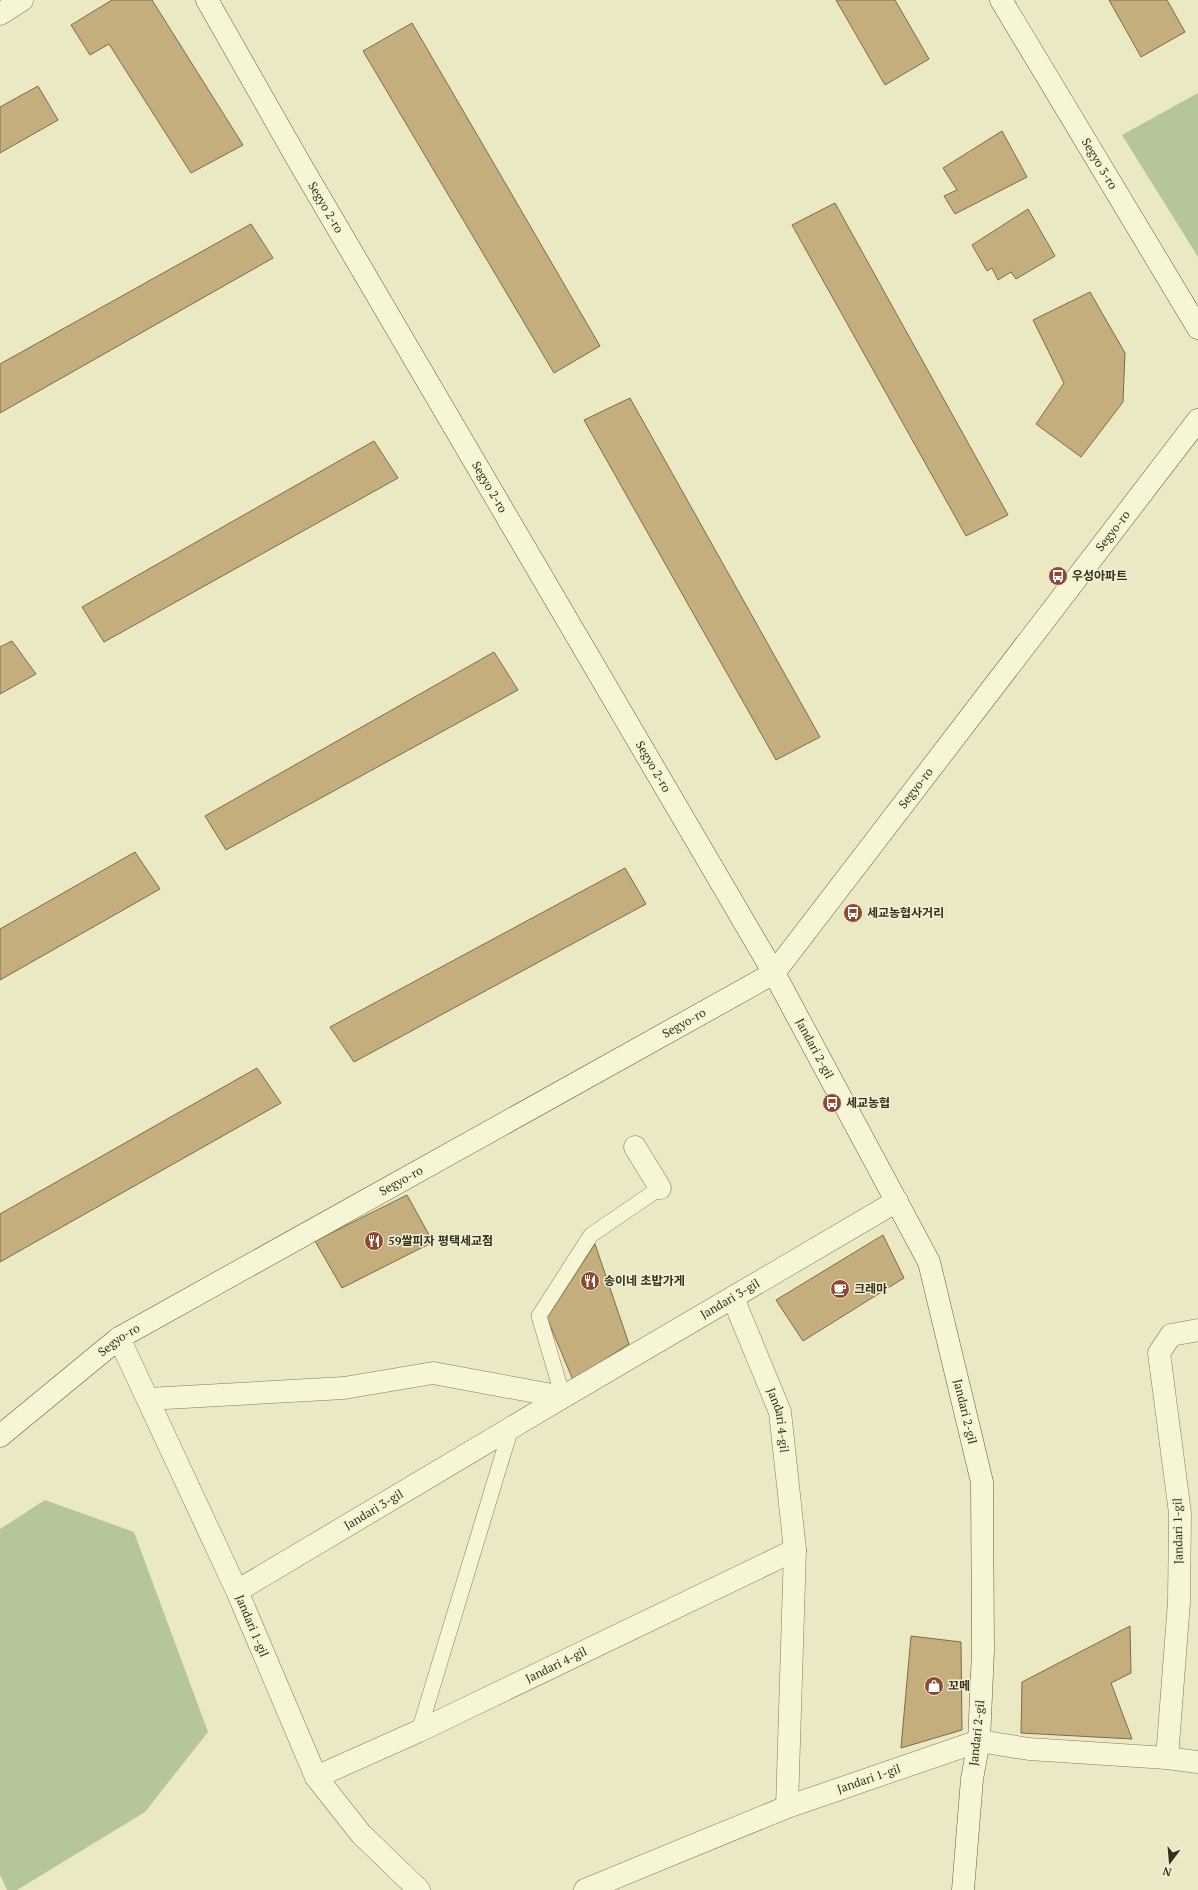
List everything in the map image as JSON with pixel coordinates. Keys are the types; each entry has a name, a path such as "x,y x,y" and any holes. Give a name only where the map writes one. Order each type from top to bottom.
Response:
{"street":[{"path":"0,14 22,0"},
{"name":"Segyo 2-ro","path":"207,0 303,169 774,973"},
{"name":"Segyo 3-ro","path":"1001,0 1198,328"},
{"name":"Segyo-ro","path":"0,1436 119,1338 774,973 1198,420"},
{"name":"Jandari 2-gil","path":"774,973 930,1262 982,1482 983,1651 979,1742 972,1779 963,1890"},
{"path":"635,1147 660,1188"},
{"name":"Jandari 3-gil","path":"237,1591 897,1201"},
{"name":"Jandari 4-gil","path":"733,1298 780,1412 795,1550 787,1806"},
{"name":"Jandari 1-gil","path":"1167,1758 1179,1602 1180,1513 1159,1354 1171,1335 1198,1330"},
{"name":"Jandari 1-gil","path":"119,1338 237,1591 316,1777 361,1834 419,1890"},
{"path":"148,1399 344,1388 433,1373 563,1397"},
{"name":"Jandari 4-gil","path":"316,1777 420,1731 795,1550"},
{"name":"Jandari 1-gil","path":"585,1890 787,1806 979,1742 1029,1749 1167,1758 1198,1762"}],"lane":[{"path":"563,1397 539,1316 591,1235 660,1188"},
{"path":"420,1731 511,1428"}],"green space":[{"path":"1198,93 1198,257 1122,135"},
{"path":"45,1500 134,1532 208,1732 145,1812 17,1890 7,1890 0,1875 0,1529"}],"building":[{"path":"112,0 152,0 243,145 191,173 109,44 90,55 71,25"},
{"path":"836,0 895,0 929,59 885,85"},
{"path":"1109,0 1167,0 1185,32 1141,57"},
{"path":"412,23 600,346 554,373 363,51"},
{"path":"38,86 58,120 0,153 0,107"},
{"path":"1002,131 1027,177 955,214 944,196 957,190 943,168"},
{"path":"835,203 1008,515 966,536 792,225"},
{"path":"1028,209 1055,256 1016,279 1011,272 998,280 992,268 987,271 972,245"},
{"path":"251,224 273,258 0,413 0,364"},
{"path":"1090,292 1125,353 1123,402 1081,457 1036,424 1064,383 1033,320"},
{"path":"630,398 820,737 776,760 584,420"},
{"path":"374,441 398,478 104,642 82,607"},
{"path":"12,641 36,674 0,694 0,647"},
{"path":"494,652 518,690 226,850 205,816"},
{"path":"135,852 160,889 0,980 0,929"},
{"path":"625,868 646,904 354,1062 330,1027"},
{"path":"257,1068 281,1103 0,1262 0,1214"},
{"name":"59쌀피자 평택세교점","path":"407,1195 433,1242 342,1288 315,1241"},
{"name":"크레마","path":"883,1235 904,1278 803,1341 776,1300"},
{"name":"송이네 초밥가게","path":"595,1244 629,1344 573,1380 547,1318"},
{"path":"1130,1626 1131,1673 1111,1683 1132,1739 1021,1733 1022,1682"},
{"name":"꼬메","path":"911,1636 961,1642 962,1730 901,1748"}],"place":[{"name":"우성아파트","path":"1058,576"},
{"name":"세교농협사거리","path":"853,913"},
{"name":"세교농협","path":"832,1103"},
{"name":"59쌀피자 평택세교점","path":"374,1241"},
{"name":"송이네 초밥가게","path":"590,1281"},
{"name":"크레마","path":"840,1289"},
{"name":"꼬메","path":"934,1686"}]}
